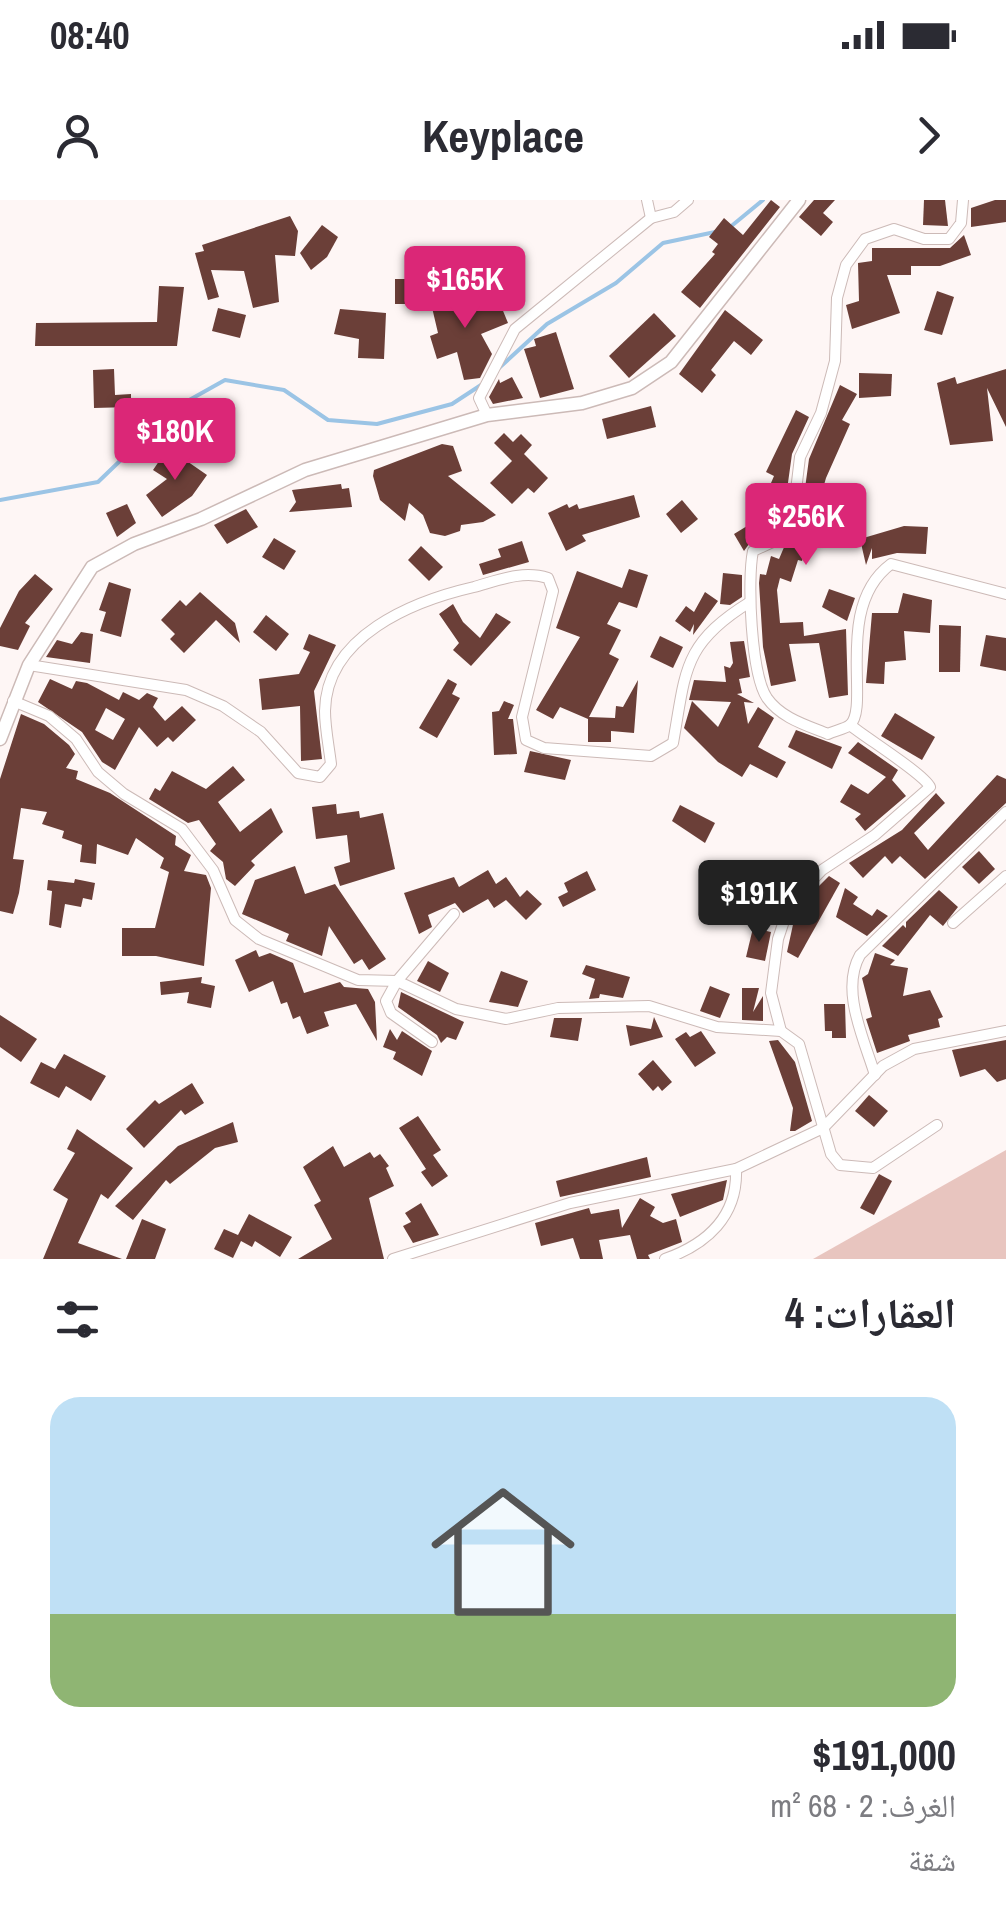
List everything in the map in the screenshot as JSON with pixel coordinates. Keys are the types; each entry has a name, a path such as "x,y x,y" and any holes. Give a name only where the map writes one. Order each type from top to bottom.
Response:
{"street":[{"path":"647,200 651,218"},
{"path":"487,416 479,398 515,329 651,218 674,212 688,200"},
{"path":"0,739 29,665 92,568 134,544 201,519 304,470 487,416 582,403 632,388 671,362 798,200"},
{"path":"963,200 961,223 949,239 924,239 894,229 865,240 846,265 837,298 836,362 821,413 800,457 795,499 777,540 753,551 750,602 766,697 788,718 828,734 850,725 860,706 854,646 876,576 891,564 1006,594"},
{"path":"29,665 186,690 223,706 260,732 298,773 320,777 331,764 327,699 344,657 379,624 430,597 531,573 548,578 554,592 522,717 526,740 544,748 651,756 673,743 683,673 698,645 720,620 750,602"},
{"path":"13,701 49,716 76,739 98,772 124,794 182,829 212,870 235,920 258,939 358,980 396,980 456,1009 506,1019 558,1008 649,1006 717,1027 781,1031 799,1044 831,1154 840,1164 873,1168 938,1126"},
{"path":"781,1031 770,993 778,939 790,903 822,870 875,834 930,786 926,778 886,755 850,725"},
{"path":"875,1075 856,1016 851,970 860,955 1006,812"},
{"path":"952,923 1006,876"},
{"path":"432,1042 391,1013 386,1001 396,980 454,914"},
{"path":"393,1259 570,1204 736,1169 823,1128 875,1075 914,1049 1006,1031"},
{"path":"665,1259 694,1248 723,1218 737,1194 736,1169"}],"shaded area":[{"path":"1006,1150 1006,1259 813,1259"}],"building":[{"path":"771,200 780,207 700,308 681,292 715,254 712,252 718,244 709,237 724,218 743,235"},
{"path":"814,200 835,200 823,213 833,222 821,236 799,217"},
{"path":"924,200 945,200 948,226 923,225"},
{"path":"1006,200 1006,222 971,227 971,208"},
{"path":"290,216 298,231 295,256 275,255 279,302 253,308 244,271 211,270 219,297 208,300 195,253 204,251 202,245"},
{"path":"322,225 338,237 327,257 311,270 300,253"},
{"path":"964,235 971,255 940,266 911,266 911,275 887,275 900,313 852,329 846,305 859,301 858,263 872,261 872,248 950,248"},
{"path":"395,279 420,279 420,304 395,304"},
{"path":"159,286 184,287 177,346 35,346 36,323 157,322"},
{"path":"466,291 475,311 499,301 508,323 481,334 492,354 480,378 464,380 457,352 437,359 430,336 438,333 430,299"},
{"path":"937,291 954,297 942,335 924,330"},
{"path":"218,308 246,315 240,338 212,331"},
{"path":"340,309 386,313 384,359 358,358 359,339 334,334"},
{"path":"725,310 763,340 751,355 734,341 711,370 716,375 702,393 679,374"},
{"path":"654,313 676,336 629,378 609,356"},
{"path":"556,332 574,389 540,398 524,349 536,346 534,339"},
{"path":"114,369 115,395 131,394 131,407 94,408 93,370"},
{"path":"1006,369 1006,427 987,388 993,441 950,445 937,383 955,377 957,384"},
{"path":"859,373 892,374 891,396 859,398"},
{"path":"512,377 523,398 493,404 489,397 499,379 500,383"},
{"path":"840,385 857,394 842,420 850,424 826,478 802,561 798,560 791,582 780,578 777,590 780,623 803,622 804,636 846,629 848,695 829,698 819,643 789,644 796,681 771,686 763,647 759,583 760,574 766,575 771,556 779,559 803,503 809,459"},
{"path":"651,406 656,427 607,439 602,419"},
{"path":"796,410 809,417 792,454 786,497 770,533 744,551 734,534 752,523 759,536 770,511 765,508 769,499 765,497 774,476 766,472"},
{"path":"504,433 513,442 521,434 532,445 524,454 548,478 534,493 528,488 512,504 490,483 512,461 494,443"},
{"path":"442,444 453,446 462,471 448,476 496,515 483,522 461,525 460,531 445,536 430,533 423,515 409,503 405,521 380,500 373,476 374,470"},
{"path":"168,448 207,475 192,496 162,517 146,495 167,479 153,470"},
{"path":"341,484 342,489 349,488 352,507 289,512 296,502 292,490"},
{"path":"634,495 640,517 582,535 586,541 566,551 548,513 567,504 569,508 577,504 579,509"},
{"path":"682,500 698,519 681,533 666,514"},
{"path":"127,504 136,523 117,537 106,513"},
{"path":"246,509 258,527 227,544 214,525"},
{"path":"904,526 928,527 926,554 897,553 872,559 872,548 866,565 860,539"},
{"path":"274,538 296,551 284,570 262,557"},
{"path":"522,541 529,562 483,575 479,564 501,557 498,549"},
{"path":"421,546 443,567 429,581 408,560"},
{"path":"629,569 648,575 637,608 619,602 607,624 621,630 609,654 619,659 589,717 615,718 616,706 623,707 638,680 634,733 611,731 611,742 588,742 588,719 560,707 553,719 536,710 580,637 556,628 577,571 622,588"},
{"path":"723,573 742,575 742,597 730,605 720,604"},
{"path":"35,574 53,589 25,623 30,626 18,650 0,646 0,628 19,591"},
{"path":"109,582 131,589 121,637 100,631 106,612 99,610"},
{"path":"829,589 855,598 847,621 822,607"},
{"path":"200,592 235,623 240,643 216,620 184,653 170,639 175,634 161,620 180,600 186,606"},
{"path":"705,592 718,601 693,635 694,624 690,632 675,621 686,606 694,612"},
{"path":"903,593 932,600 930,633 904,631 906,660 885,662 884,684 866,683 872,613 898,613"},
{"path":"453,604 463,622 480,638 496,613 511,622 471,666 453,650 459,643 439,614"},
{"path":"266,615 289,634 276,651 253,632"},
{"path":"939,625 961,626 960,672 939,672"},
{"path":"81,632 93,634 90,663 46,657 57,640 72,644"},
{"path":"309,634 336,645 314,691 322,759 301,761 300,706 262,710 259,679 299,674 310,652 303,649"},
{"path":"986,635 1006,638 1006,671 980,666"},
{"path":"660,636 683,647 673,668 650,657"},
{"path":"744,641 750,677 739,679 742,693 737,694 754,703 744,702 748,724 758,707 774,718 758,747 786,762 777,778 750,764 742,777 718,762 684,728 692,701 718,727 731,702 689,700 694,680 726,682 724,666 730,668 733,663 730,642"},
{"path":"50,679 72,689 76,681 119,700 123,692 139,700 147,693 158,698 153,707 165,721 182,706 196,720 173,742 168,737 157,747 139,727 115,770 102,762 82,732 38,702","holes":["106,708 125,719 113,740 95,730"]},
{"path":"448,679 457,684 452,694 460,698 437,738 419,728"},
{"path":"504,701 514,705 508,719 513,719 517,754 494,755 492,712 499,711"},
{"path":"895,713 935,737 922,760 881,736"},
{"path":"21,714 44,724 69,745 75,754 66,768 78,771 76,779 110,793 176,836 175,845 191,855 184,871 206,875 211,888 204,966 156,956 122,956 122,928 155,928 169,872 160,868 164,858 136,838 128,855 97,844 96,864 80,862 82,845 62,838 64,831 42,824 47,812 21,808 13,859 24,860 19,893 13,914 0,911 0,779"},
{"path":"796,730 842,747 832,769 788,747"},
{"path":"858,742 898,770 892,780 906,796 865,831 855,819 861,814 840,802 851,784 868,794 886,777 848,753"},
{"path":"530,751 571,760 565,780 524,772"},
{"path":"233,766 245,780 218,802 240,832 271,808 283,832 251,861 255,865 235,886 226,879 223,862 210,851 216,844 199,820 188,823 149,799 155,788 160,791 172,771 206,789"},
{"path":"997,775 1006,779 1006,803 925,879 900,856 892,864 885,856 863,878 849,863 902,830 936,793 945,803 914,833 928,850"},
{"path":"336,804 337,814 359,811 360,818 383,813 395,869 340,886 334,867 350,862 347,835 316,839 312,807"},
{"path":"680,805 715,823 705,843 672,821"},
{"path":"979,851 995,869 979,884 962,867"},
{"path":"295,866 305,894 335,884 386,959 369,970 362,959 354,964 329,926 322,956 286,941 289,934 242,914 255,880"},
{"path":"488,870 496,884 506,877 520,897 527,890 542,904 526,920 506,900 494,908 488,899 463,913 455,903 428,915 432,927 419,934 404,893 454,877 459,887"},
{"path":"587,871 596,890 563,907 558,897 568,892 564,883"},
{"path":"829,876 840,883 798,958 787,952 794,920 804,901"},
{"path":"75,879 95,883 92,900 83,898 81,907 65,904 61,928 49,925 52,891 47,890 48,880 74,883"},
{"path":"845,888 858,897 853,904 872,916 877,909 888,916 867,936 836,917"},
{"path":"939,890 958,907 943,926 930,915 898,956 882,946 903,925 906,928 906,922"},
{"path":"753,928 771,932 765,961 746,957"},
{"path":"256,950 259,957 270,953 293,963 304,993 340,982 344,987 368,989 375,1002 377,1041 356,1004 324,1012 329,1026 307,1034 300,1016 293,1019 287,1002 281,1004 273,981 249,992 235,960"},
{"path":"875,953 895,960 890,965 908,968 903,996 930,990 943,1017 938,1019 940,1027 908,1035 910,1041 877,1053 866,1019 872,1017 862,978 868,974"},
{"path":"428,961 449,973 440,992 417,981"},
{"path":"586,965 630,977 623,998 600,994 599,998 589,999 595,979 582,974"},
{"path":"501,971 528,981 518,1007 489,1002"},
{"path":"202,977 201,983 215,986 211,1008 187,1003 189,992 161,995 160,982"},
{"path":"710,986 730,994 720,1018 700,1011"},
{"path":"742,988 759,988 753,1012 763,996 763,1021 742,1020"},
{"path":"401,992 464,1022 456,1040 447,1037 441,1043 437,1035 398,1007"},
{"path":"824,1004 845,1004 846,1038 832,1038 832,1031 825,1031"},
{"path":"0,1015 37,1039 21,1062 0,1047"},
{"path":"654,1017 663,1037 630,1046 626,1025 651,1029"},
{"path":"554,1018 582,1018 578,1041 550,1037"},
{"path":"390,1029 397,1040 402,1031 432,1051 422,1076 393,1059 396,1052 383,1047"},
{"path":"701,1031 716,1053 695,1067 675,1039 686,1032 690,1037"},
{"path":"778,1040 795,1062 812,1121 795,1131 790,1131 793,1108 769,1041"},
{"path":"1006,1040 1006,1079 997,1082 985,1069 960,1077 952,1050"},
{"path":"64,1054 106,1076 91,1101 66,1086 59,1098 30,1083 41,1062 55,1069"},
{"path":"653,1060 672,1082 662,1091 658,1086 653,1091 638,1074"},
{"path":"192,1083 204,1103 185,1115 181,1110 144,1148 126,1129 155,1100 159,1104"},
{"path":"869,1095 888,1111 874,1127 855,1111"},
{"path":"418,1116 441,1150 433,1155 448,1176 432,1187 421,1172 426,1169 399,1128"},
{"path":"233,1122 238,1142 215,1148 170,1184 166,1180 133,1220 115,1206 178,1146"},
{"path":"77,1129 133,1168 108,1199 101,1194 78,1243 122,1259 43,1259 68,1199 53,1190 75,1153 67,1149"},
{"path":"333,1146 344,1167 370,1152 374,1158 380,1154 389,1166 386,1168 394,1186 369,1198 384,1259 298,1259 332,1239 314,1205 321,1201 303,1167"},
{"path":"647,1157 651,1177 560,1197 556,1181"},
{"path":"879,1174 892,1181 874,1215 860,1208"},
{"path":"727,1180 723,1200 680,1217 671,1194"},
{"path":"640,1198 655,1207 650,1216 663,1223 676,1219 682,1242 648,1255 650,1259 637,1259 630,1235 599,1240 603,1259 580,1259 573,1238 541,1246 535,1223 589,1208 591,1214 619,1209 622,1228"},
{"path":"421,1203 439,1235 413,1243 403,1226 411,1222 405,1213"},
{"path":"249,1214 292,1237 280,1257 255,1241 252,1247 241,1241 233,1258 214,1249 224,1229 238,1235"},
{"path":"142,1219 166,1229 155,1259 126,1259"}],"waterway":[{"path":"729,228 763,200"},
{"path":"499,368 547,324 616,283 663,243 715,232"},
{"path":"0,500 98,482 175,408 225,380 284,390 328,420 377,424 452,404 481,385"}]}
